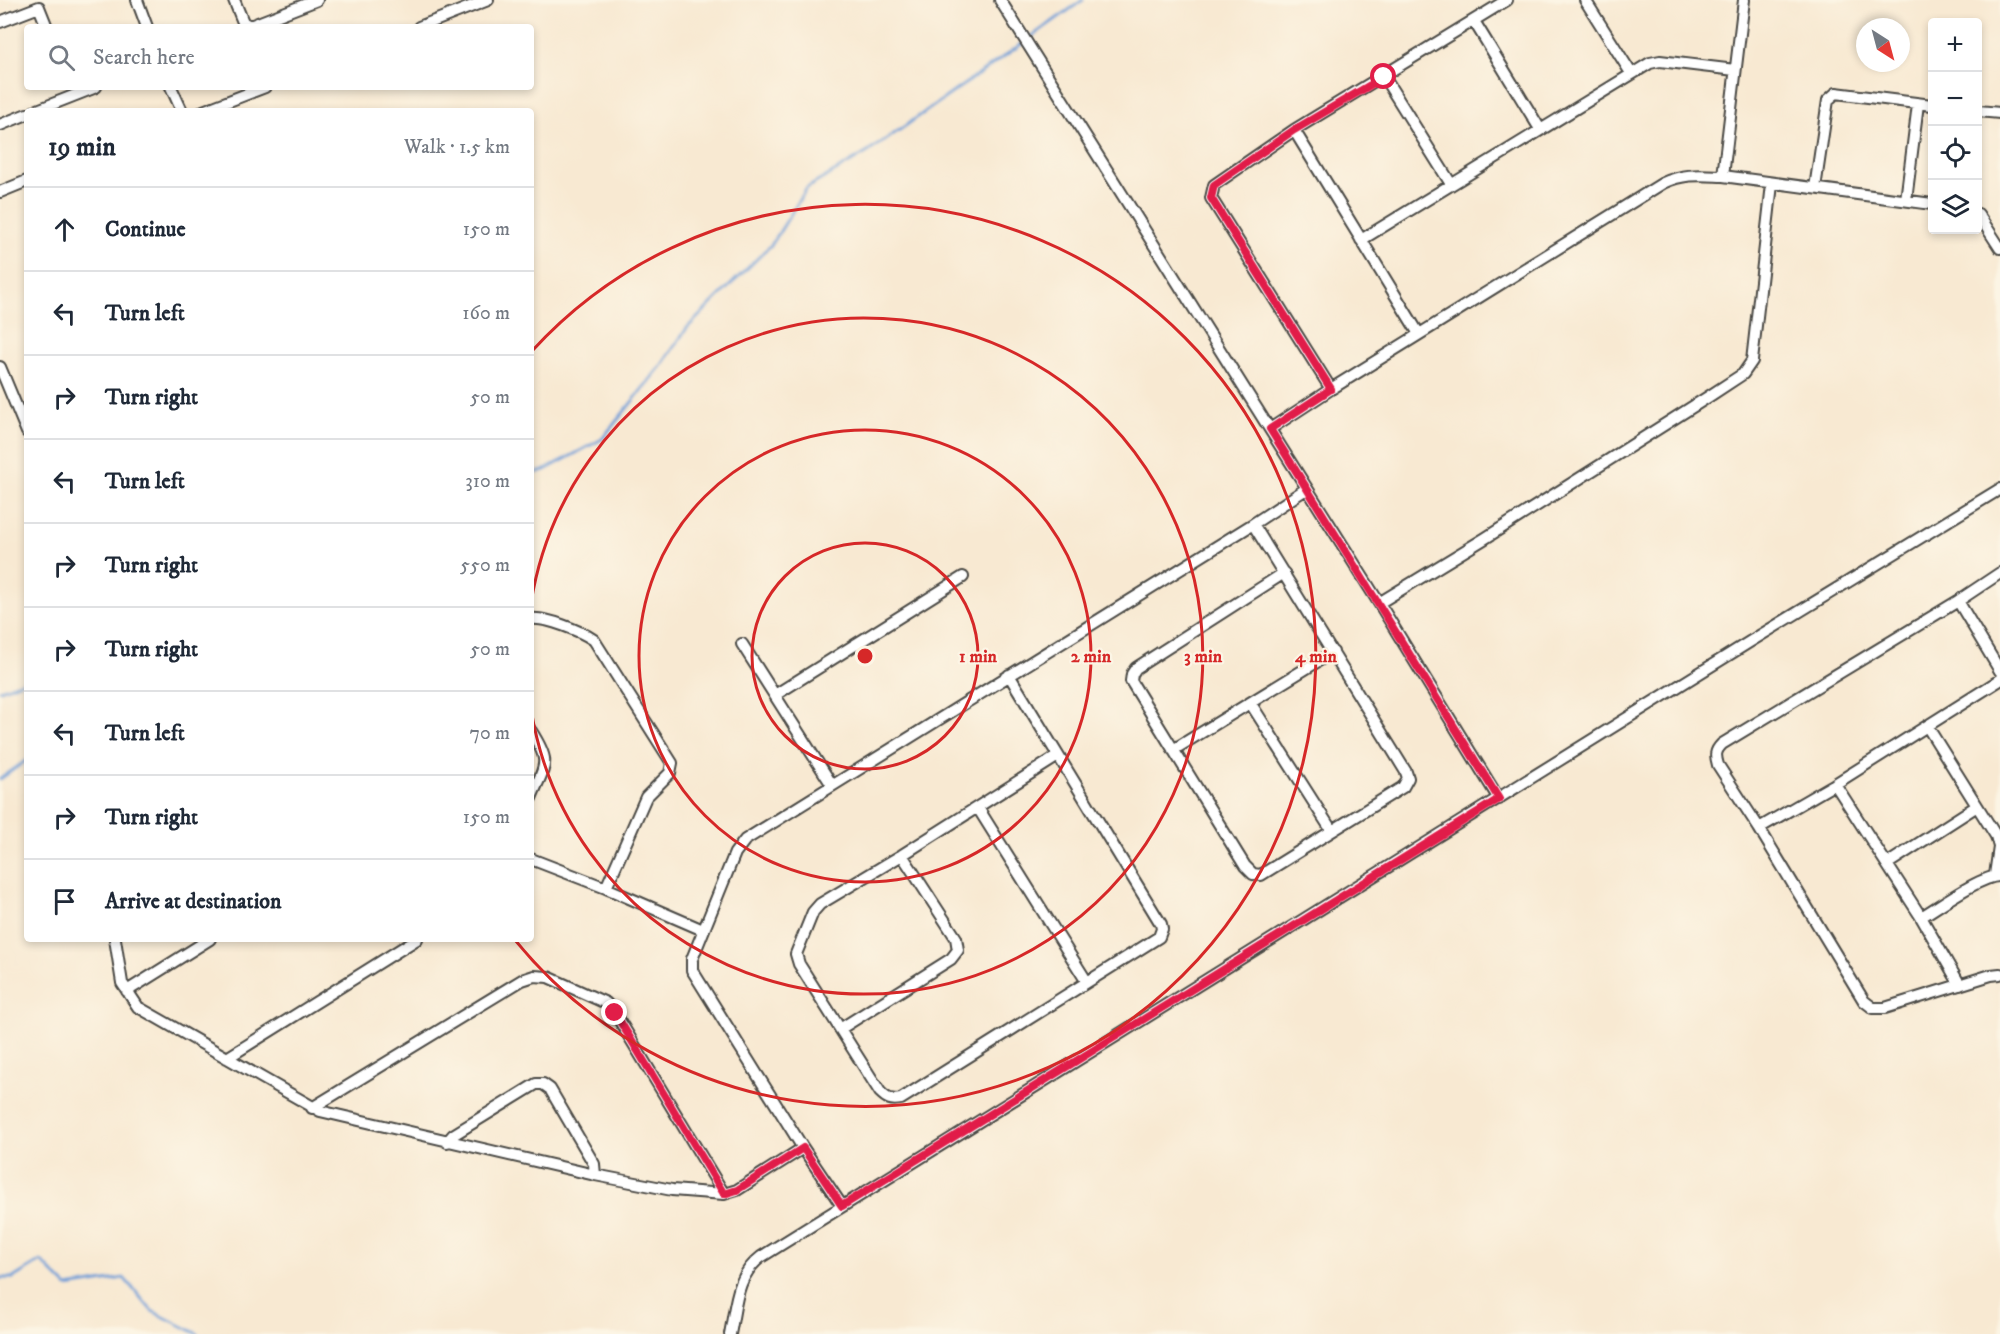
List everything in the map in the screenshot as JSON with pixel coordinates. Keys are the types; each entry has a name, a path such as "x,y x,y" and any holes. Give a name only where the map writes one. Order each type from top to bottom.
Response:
{"street":[{"path":"137,0 146,24"},
{"path":"234,0 243,22 246,24"},
{"path":"255,24 317,0"},
{"path":"427,24 488,0"},
{"path":"1000,0 1379,603 1499,799"},
{"path":"1331,389 1211,198 1214,185 1294,130 1507,0"},
{"path":"1585,0 1631,73"},
{"path":"1723,176 1744,0"},
{"path":"0,22 38,4 46,24"},
{"path":"1474,21 1540,129"},
{"path":"1361,240 1650,63 1660,61 1735,70"},
{"path":"1384,77 1450,184"},
{"path":"172,90 181,108"},
{"path":"211,108 257,90"},
{"path":"41,108 74,91"},
{"path":"1815,188 1828,100 1831,96 1836,93 1928,105"},
{"path":"1906,200 1918,104"},
{"path":"1982,112 2000,114"},
{"path":"0,124 24,115"},
{"path":"1294,130 1419,334"},
{"path":"1270,429 1663,183 1679,176 1689,174 1723,176 1928,203"},
{"path":"0,192 24,182"},
{"path":"1379,603 1708,397 1748,369 1752,361 1772,184"},
{"path":"1982,221 2000,248"},
{"path":"0,367 24,425"},
{"path":"842,1206 803,1148 692,970 692,959 703,930 740,845 832,785 1254,524 1306,489"},
{"path":"730,1334 740,1284 747,1270 761,1257 1751,641 2000,489"},
{"path":"1254,524 1406,772 1407,778 1403,787 1261,874 1253,874 1245,867 1131,681 1136,668 1284,573"},
{"path":"2000,573 1958,601 1732,738 1716,750 1715,755 1718,765 1864,1001 1873,1008 1886,1008 2000,974"},
{"path":"775,695 963,577"},
{"path":"1958,601 2000,671"},
{"path":"534,619 540,618 587,635 594,640 672,763 670,773 646,796 606,888"},
{"path":"742,644 832,785"},
{"path":"1173,750 1333,652"},
{"path":"1009,675 1161,924 1162,929 1159,938 901,1099 893,1101 886,1098 798,964 796,954 813,912 820,904 978,808 1058,756"},
{"path":"1759,828 1835,784 2000,680"},
{"path":"1251,704 1332,831"},
{"path":"1921,917 1980,881 1998,876 1999,847 1996,836 1927,726"},
{"path":"534,737 544,752 546,760 534,790"},
{"path":"1835,784 1921,917 1960,985"},
{"path":"1887,864 1977,806"},
{"path":"978,808 1087,982"},
{"path":"840,1029 951,959 958,950 956,938 902,855"},
{"path":"534,860 703,930"},
{"path":"115,942 120,974 127,992 138,1007 312,1108 447,1142 672,1190 724,1194 737,1190 803,1148"},
{"path":"127,992 205,942"},
{"path":"227,1058 412,942"},
{"path":"312,1108 522,980 534,976 548,977 606,1003 615,1013 724,1194"},
{"path":"447,1142 453,1135 536,1084 543,1084 550,1089 589,1155 594,1164 595,1175"}],"waterway":[{"path":"1028,39 1083,0"},
{"path":"534,473 543,471 602,439 661,366 687,328 772,244 807,188 868,152 1023,43"},
{"path":"0,690 24,681"},
{"path":"0,779 24,762"},
{"path":"0,1278 13,1278 41,1261 67,1287 124,1278 152,1311 198,1334"}],"route":[{"path":"615,1013 724,1194 737,1190 803,1148 842,1206 1499,799 1270,429 1331,389 1211,198 1214,185 1294,130 1384,77"}]}
